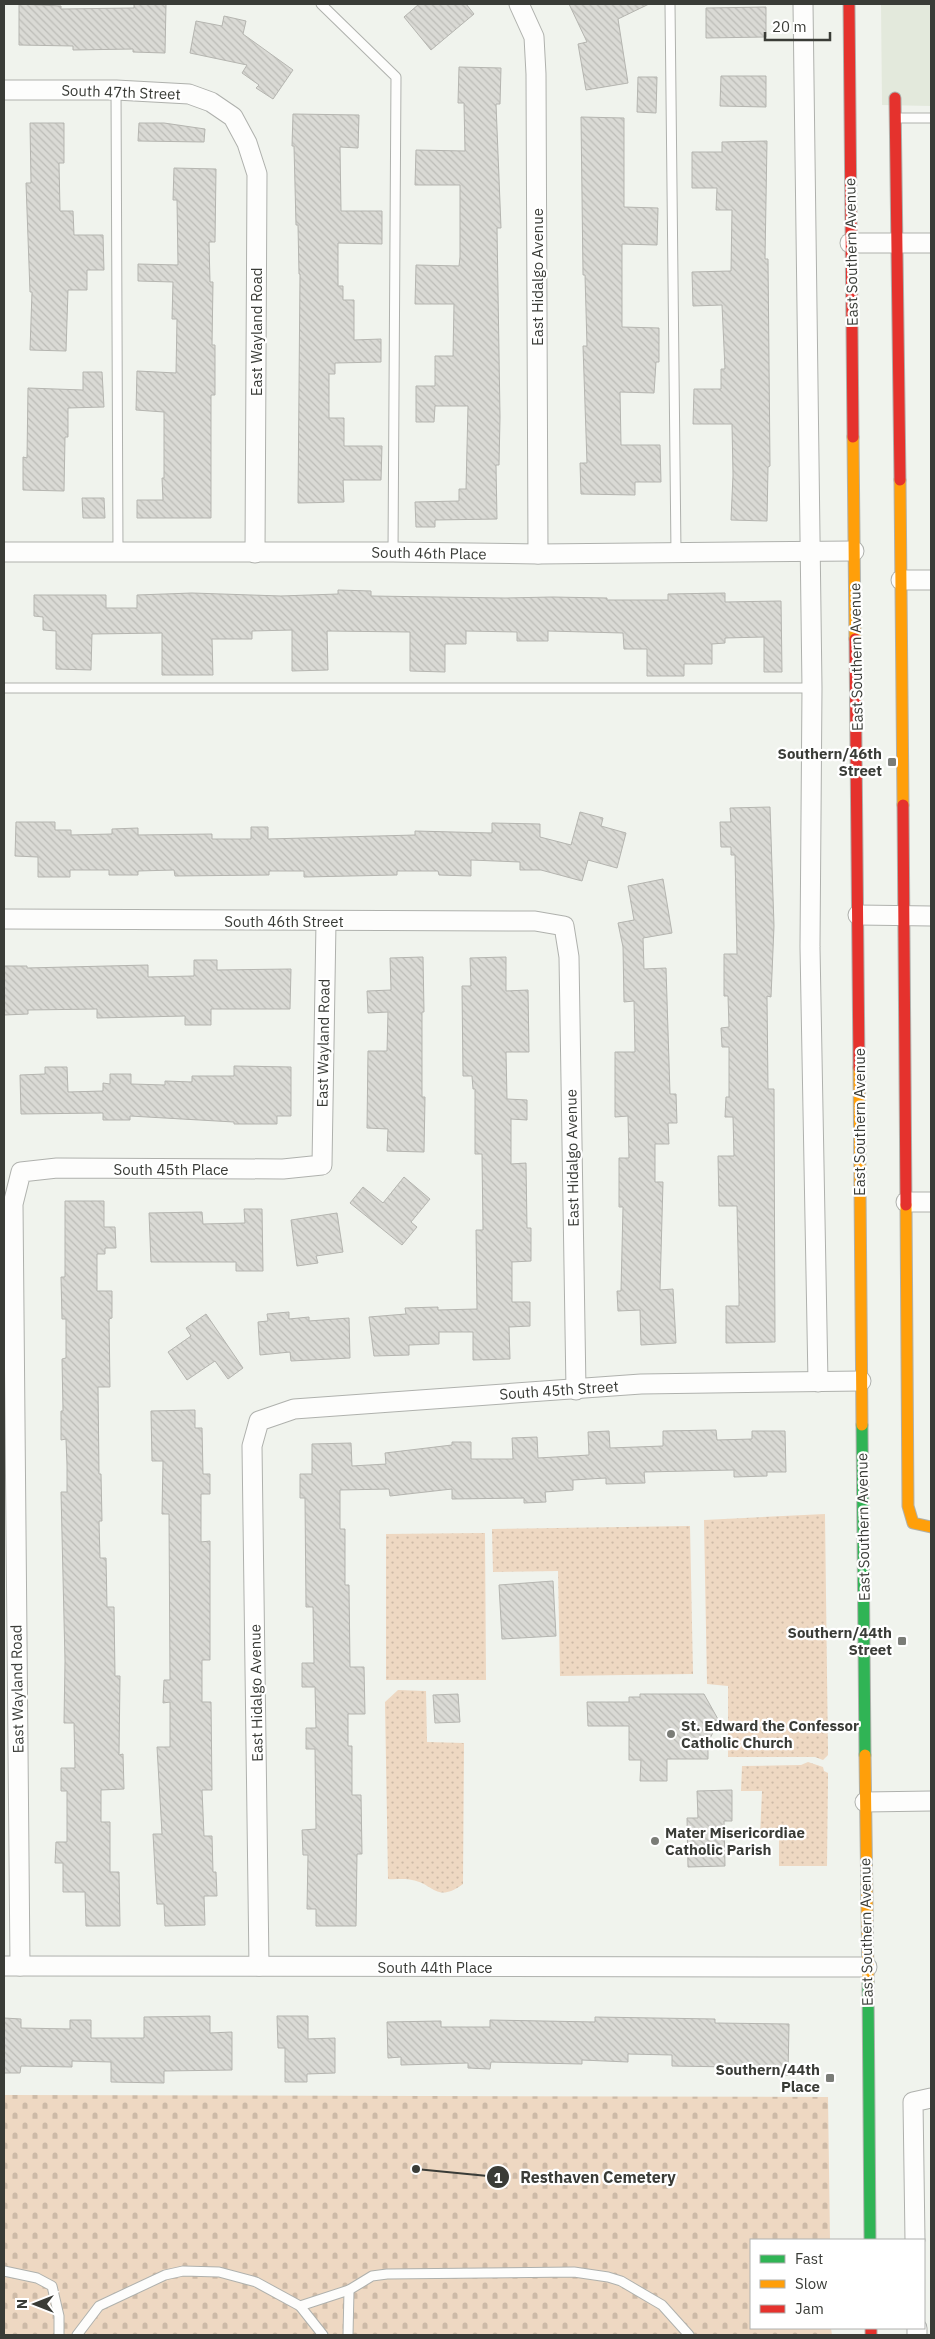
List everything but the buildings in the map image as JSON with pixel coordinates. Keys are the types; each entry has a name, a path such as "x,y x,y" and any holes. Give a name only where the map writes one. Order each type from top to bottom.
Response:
{"main road":[{"name":"East Southern Avenue","path":"849,4 870,2239"},
{"path":"895,98 901,580 902,916 908,1506 913,1523 931,1527"}],"street":[{"name":"East Hidalgo Avenue","path":"519,4 534,37 536,74 538,554"},
{"path":"803,4 812,688 810,947 818,1382"},
{"name":"South 47th Street","path":"4,90 116,90 189,94 211,102 233,116"},
{"name":"East Wayland Road","path":"233,116 247,143 257,174 255,553"},
{"path":"850,243 931,243"},
{"name":"South 46th Place","path":"4,552 538,554 854,551"},
{"path":"901,580 931,580"},
{"path":"858,915 931,916"},
{"name":"South 46th Street","path":"4,919 326,922 535,921 564,926"},
{"name":"East Wayland Road","path":"322,1165 326,922"},
{"name":"East Hidalgo Avenue","path":"564,926 569,957 576,1390"},
{"name":"South 45th Place","path":"21,1172 57,1168 284,1169 322,1165"},
{"name":"East Wayland Road","path":"12,1966 13,1204 21,1172"},
{"path":"906,1202 931,1202"},
{"name":"South 45th Street","path":"260,1421 294,1409 641,1384 861,1381"},
{"name":"East Hidalgo Avenue","path":"260,1421 252,1446 260,1966"},
{"path":"865,1802 931,1801"},
{"name":"South 44th Place","path":"12,1966 867,1967"},
{"path":"915,2239 922,2100"}],"lane":[{"path":"321,4 396,78 393,552"},
{"path":"670,4 676,553"},
{"path":"116,90 118,553"},
{"path":"895,118 931,118"},
{"path":"4,688 812,688"},
{"path":"4,2271 37,2278 52,2286 60,2316 60,2335"},
{"path":"77,2335 99,2306 165,2275 183,2271 234,2275 256,2282 300,2306 323,2335"},
{"path":"300,2306 349,2290 372,2276 387,2274 574,2272 614,2279 637,2290 662,2305 689,2335"},
{"path":"348,2335 349,2290"}],"shaded area":[{"path":"881,4 931,4 931,106 882,105"}],"green space":[{"path":"825,1514 828,1755 823,1760 815,1757 728,1757 728,1686 707,1684 704,1520"},
{"path":"690,1526 693,1674 560,1676 558,1571 493,1572 492,1529"},
{"path":"485,1533 486,1680 386,1680 386,1534"},
{"path":"398,1690 426,1691 427,1742 464,1743 463,1884 447,1892 435,1891 412,1880 388,1879 385,1702"},
{"path":"808,1762 823,1767 824,1771 828,1773 827,1866 779,1866 779,1836 760,1836 762,1791 741,1791 742,1766 801,1765"},
{"path":"4,2095 828,2097 830,2239 750,2239 750,2329 831,2329 832,2335 4,2335"}],"traffic: fast":[{"path":"862,1425 865,1755"},
{"path":"868,1981 870,2239"}],"traffic: slow":[{"path":"853,437 855,639"},
{"path":"900,480 903,805"},
{"path":"859,1068 862,1425"},
{"path":"906,1205 908,1506 913,1523 931,1527"},
{"path":"865,1755 868,1981"}],"traffic: jam":[{"path":"849,4 853,437"},
{"path":"895,98 900,480"},
{"path":"855,639 859,1068"},
{"path":"903,805 906,1205"},
{"path":"871,2329 871,2335"}],"place":[{"name":"Southern/46th Street","path":"892,762"},
{"name":"Southern/44th Street","path":"902,1641"},
{"name":"St. Edward the Confessor Catholic Church","path":"671,1734"},
{"name":"Mater Misericordiae Catholic Parish","path":"655,1841"},
{"name":"Southern/44th Place","path":"830,2078"},
{"name":"Resthaven Cemetery","path":"416,2169"}]}
